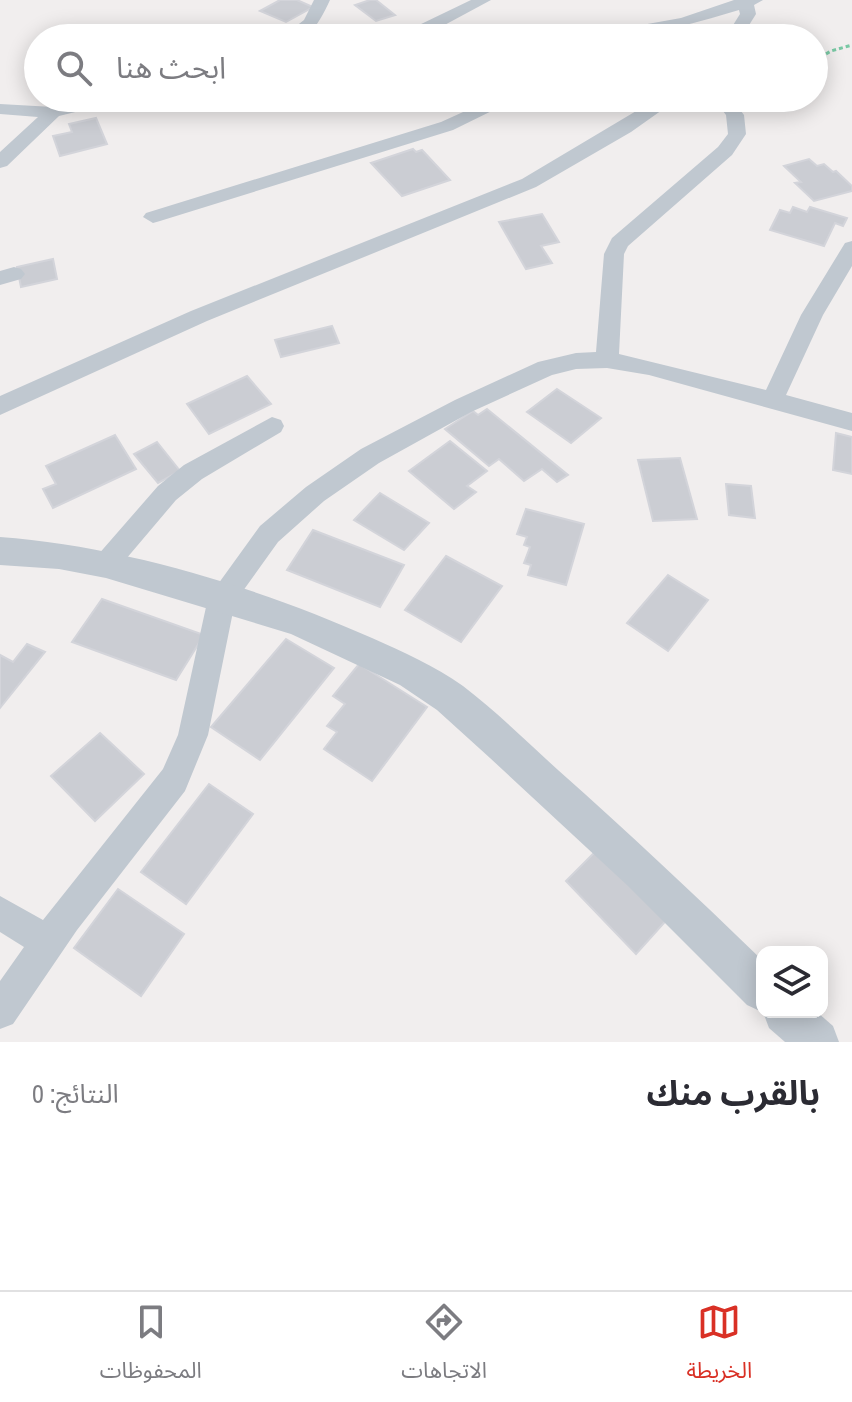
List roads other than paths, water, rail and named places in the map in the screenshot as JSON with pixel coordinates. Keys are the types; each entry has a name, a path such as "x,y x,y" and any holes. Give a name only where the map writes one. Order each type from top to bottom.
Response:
{"street":[{"path":"310,24 322,0"},
{"path":"434,24 483,0"},
{"path":"673,24 748,1 748,14 742,24"},
{"path":"0,109 24,110"},
{"path":"0,162 53,112"},
{"path":"153,217 447,126 478,112"},
{"path":"0,406 199,316 529,183 649,112"},
{"path":"607,360 614,254 619,243 725,151 737,134 733,112"},
{"path":"773,399 812,315 852,248"},
{"path":"0,1011 48,942 174,780 193,735 222,598 269,534 315,494 370,456 463,406 546,368 576,361 607,360 649,367 852,422"},
{"path":"106,564 156,505 184,479 224,452 272,426"},
{"path":"0,551 59,555 106,564 300,622 362,648 450,698 642,872 756,984"},
{"path":"0,913 48,942"},
{"path":"791,1018 817,1042"}]}
